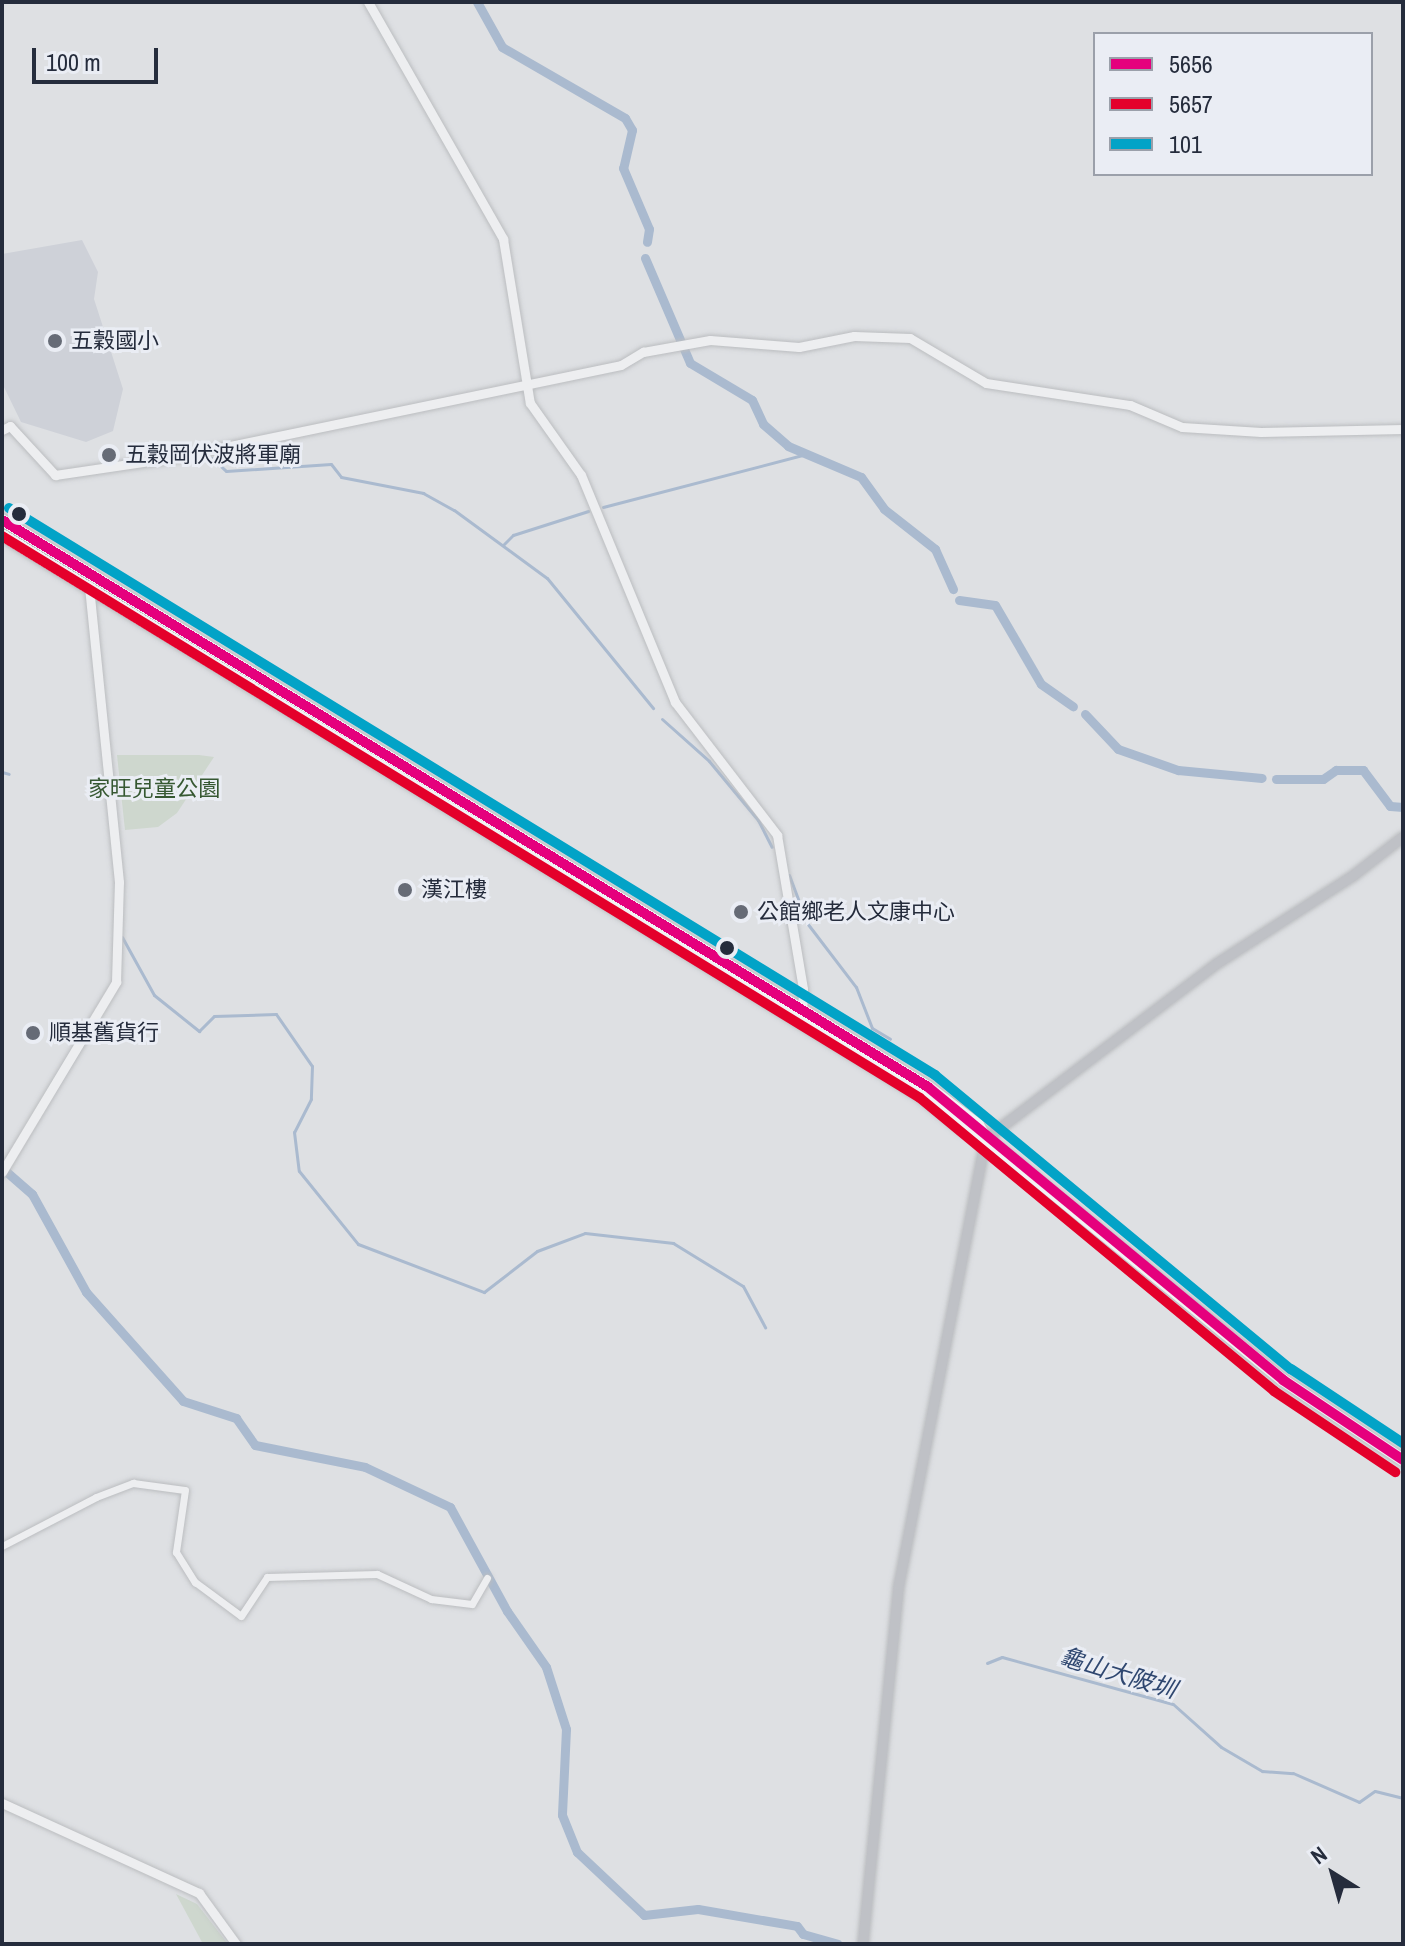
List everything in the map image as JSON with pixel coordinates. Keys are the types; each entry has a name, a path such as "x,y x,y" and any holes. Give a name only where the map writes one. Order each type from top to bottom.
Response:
{"main road":[{"path":"2,520 89,581 299,710 802,1016 928,1087 978,1125 986,1139 1283,1380 1403,1460"},
{"path":"2,535 89,581"},
{"path":"863,1938 899,1585 986,1139 1218,963 1353,876 1403,837"}],"street":[{"path":"368,2 473,178 503,239 530,403 581,475 675,702 777,835 802,1016"},
{"path":"2,430 10,426 55,475 177,457 621,365 643,352 686,344 710,340 799,347 854,336 910,338 986,383 1130,405 1182,427 1261,432 1403,429"},
{"path":"4,1169 116,982 119,882 89,581"},
{"path":"2,1546 96,1497 133,1483 185,1490 176,1552 195,1582 241,1616 267,1577 377,1574 431,1599 472,1604 487,1578"},
{"path":"2,1803 199,1893 236,1944"}],"shaded area":[{"name":"五穀國小","path":"82,240 98,272 94,299 123,389 113,431 86,442 21,422 2,383 2,254"}],"green space":[{"name":"家旺兒童公園","path":"117,755 214,757 177,813 158,827 125,830"},
{"path":"176,1894 197,1904 228,1944 203,1944"}],"waterway":[{"path":"477,2 502,47 625,118 632,130 623,168 649,229 647,242"},
{"path":"645,258 690,363 752,400 763,424 788,446 861,477 884,509 935,549 953,589"},
{"path":"603,507 807,454"},
{"path":"212,458 226,471 331,464 341,477 423,493 454,510 547,578 653,708"},
{"path":"504,544 513,535 588,511"},
{"path":"959,600 995,605 1041,684 1073,706"},
{"path":"1085,714 1118,749 1178,770 1262,778"},
{"path":"662,719 709,761 758,820 772,847"},
{"path":"1276,779 1323,779 1336,770 1363,770 1390,806 1403,807"},
{"name":"龜山大陂圳","path":"2,772 9,774"},
{"path":"789,875 807,923 856,987 872,1028 890,1039"},
{"name":"龜山大陂圳","path":"122,937 154,995 199,1031 214,1016 276,1014 312,1066 311,1099 294,1132 299,1171 358,1244 484,1292 537,1251 585,1233 673,1243 743,1286 765,1327"},
{"path":"2,1168 32,1194 86,1292 183,1401 236,1418 255,1445 365,1467 450,1507 507,1611 546,1667 566,1729 562,1815 577,1852 644,1915 698,1909 797,1926 803,1934 838,1944"},
{"name":"龜山大陂圳","path":"987,1663 1002,1657 1173,1704 1221,1747 1262,1771 1293,1773 1359,1802 1375,1791 1403,1798"}],"transit line":[{"name":"101","path":"9,508 935,1075 1291,1369 1403,1443"},
{"name":"5656","path":"2,520 928,1087 1283,1380 1403,1460"},
{"name":"5657","path":"2,536 920,1098 1274,1391 1395,1472"}],"place":[{"name":"五穀國小","path":"55,341"},
{"name":"五穀岡伏波將軍廟","path":"109,455"},
{"name":"漢江樓","path":"405,890"},
{"name":"公館鄉老人文康中心","path":"741,912"},
{"name":"順基舊貨行","path":"33,1033"}]}
